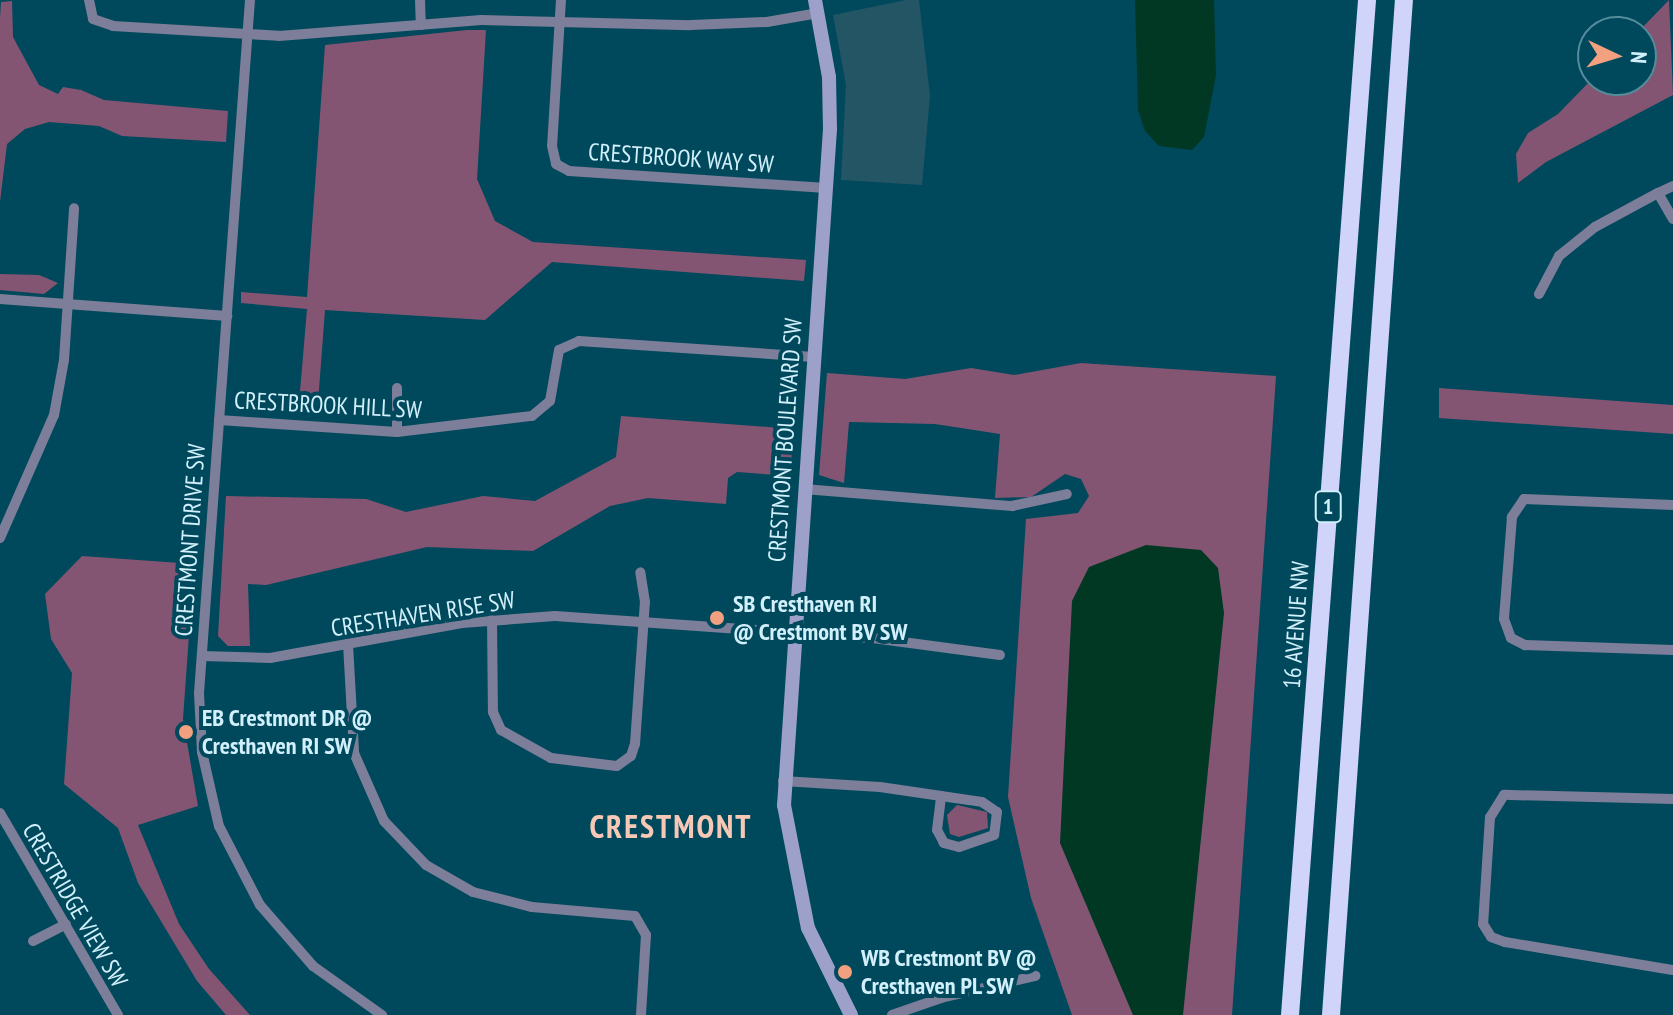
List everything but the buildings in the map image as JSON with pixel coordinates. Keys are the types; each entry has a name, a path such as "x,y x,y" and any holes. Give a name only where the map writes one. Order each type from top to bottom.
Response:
{"highway":[{"name":"16 AVENUE NW","path":"1290,1015 1367,0"},
{"name":"1","path":"1331,1015 1404,0"}],"street":[{"path":"89,0 90,13 102,24 247,36 560,19 691,25 767,22 817,6"},
{"name":"CRESTMONT DRIVE SW","path":"250,0 202,656 202,752 230,853 260,905 295,948 369,1012 382,1015"},
{"path":"420,0 421,25"},
{"name":"CRESTBROOK WAY SW","path":"561,0 552,146 556,164 569,171 826,188"},
{"name":"CRESTMONT BOULEVARD SW","path":"817,6 829,93 826,188 783,781 787,838 801,904 821,958 851,1015"},
{"path":"1539,294 1559,256 1595,227 1673,186"},
{"path":"1658,193 1673,219"},
{"path":"0,538 54,415 68,304 74,208"},
{"path":"0,299 227,316"},
{"name":"CRESTBROOK HILL SW","path":"219,420 397,432 467,427 540,413 550,401 555,355 573,341 813,357"},
{"path":"397,388 397,432"},
{"path":"804,489 1021,506 1067,494"},
{"path":"1673,505 1524,499 1512,517 1504,619 1508,634 1525,645 1673,650"},
{"path":"492,620 493,712 501,730 551,758 611,767 623,764 634,751 644,622 640,572"},
{"name":"CRESTHAVEN RISE SW","path":"202,656 270,658 492,620 555,616 793,632 1000,655"},
{"path":"348,644 354,753 384,821 426,865 473,892 520,905 635,916 646,935 641,1015"},
{"path":"783,781 941,796 990,805 998,817 996,831 973,844 954,848 944,843 937,830 941,796"},
{"path":"1673,799 1504,795 1490,817 1483,924 1498,941 1673,970"},
{"name":"CRESTRIDGE VIEW SW","path":"0,813 118,1015"},
{"path":"33,941 66,924"},
{"path":"892,1015 1035,976"}],"shaded area":[{"path":"919,0 930,96 922,185 841,180 846,85 833,15"},
{"path":"1135,0 1214,0 1216,75 1204,137 1192,150 1159,146 1145,131 1138,110"},
{"path":"1669,0 1673,95 1546,162 1518,183 1516,154 1528,133 1558,114 1577,94 1657,96 1657,16 1654,16"},
{"path":"12,1 13,37 39,85 58,94 63,87 81,90 104,100 228,111 226,142 122,136 99,126 49,122 25,129 7,144 0,202 0,18 1,2"},
{"path":"486,30 477,179 495,221 533,242 806,260 804,281 552,262 485,320 325,310 317,416 298,415 307,309 241,303 241,292 307,297 325,45"},
{"path":"0,274 39,275 58,283 44,294 0,290"},
{"path":"1081,363 1276,376 1232,1015 1072,1015 1031,898 1008,797 1026,519 1078,513 1089,496 1081,479 1065,474 1031,497 995,498 1000,434 935,424 849,422 844,483 819,475 827,373 905,379 971,368 1014,375"},
{"path":"1439,388 1673,405 1673,434 1439,418"},
{"path":"621,416 794,429 790,476 737,472 728,478 726,504 648,498 610,506 533,551 427,547 266,585 248,584 250,646 228,646 218,636 226,496 366,499 406,512 483,496 535,501 616,457"},
{"path":"1146,545 1201,550 1218,568 1224,613 1183,1015 1133,1015 1060,843 1072,601 1089,567"},
{"path":"82,556 194,564 183,719 198,806 138,825 179,924 209,969 250,1015 226,1015 197,981 138,883 118,828 64,784 72,673 51,639 45,594"},
{"path":"957,805 987,812 988,828 959,837 950,834 947,815"}],"place":[{"name":"SB Cresthaven RI @ Crestmont BV SW","path":"717,618"},
{"name":"EB Crestmont DR @ Cresthaven RI SW","path":"186,732"},
{"name":"WB Crestmont BV @ Cresthaven PL SW","path":"845,972"}],"district":[{"name":"CRESTMONT","path":"671,826"}]}
